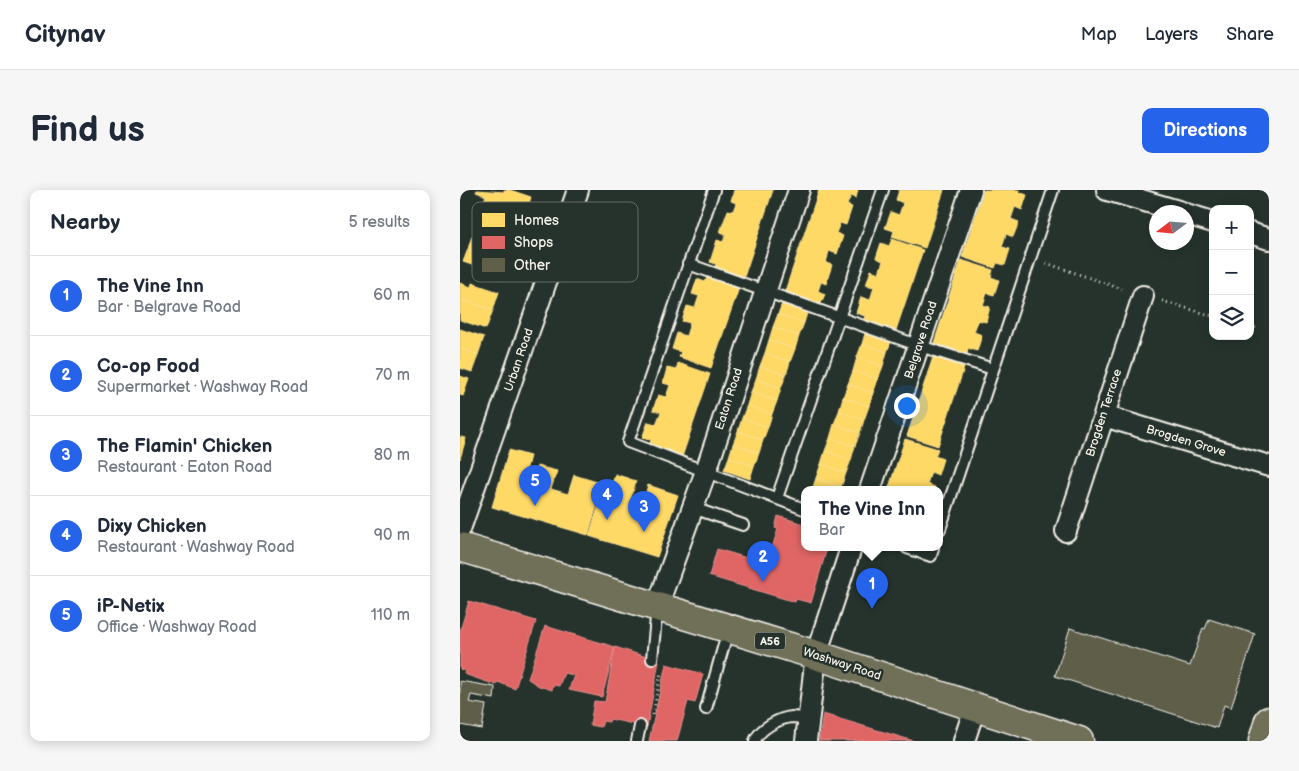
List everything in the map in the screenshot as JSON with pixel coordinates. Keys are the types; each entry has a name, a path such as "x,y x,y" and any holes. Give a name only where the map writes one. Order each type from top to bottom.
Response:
{"main road":[{"name":"Washway Road","path":"460,547 816,655 1079,741"},
{"path":"1263,741 1269,721"}],"street":[{"name":"Urban Road","path":"574,202 578,190"},
{"name":"Eaton Road","path":"657,607 706,471 799,190"},
{"name":"Belgrave Road","path":"871,486 971,190"},
{"path":"1107,190 1158,205"},
{"path":"1194,216 1209,221"},
{"path":"1254,234 1269,238"},
{"name":"Urban Road","path":"460,529 546,282"},
{"name":"Brogden Terrace","path":"1066,531 1143,296"},
{"name":"Brogden Grove","path":"1104,416 1269,466"},
{"path":"806,741 816,655 850,551"},
{"path":"964,741 975,707"}],"lane":[{"path":"714,190 628,442 801,509"},
{"path":"777,498 883,190"},
{"path":"943,520 1054,190"},
{"path":"688,264 920,346 993,369"},
{"path":"693,508 744,525"},
{"path":"917,551 931,556 932,551"},
{"path":"652,658 657,607"},
{"path":"706,709 728,629"},
{"path":"755,741 757,735 769,726 791,717 809,720"},
{"path":"637,741 640,726"}],"path":[{"path":"1254,327 1259,329"},
{"path":"651,724 662,671"}],"building: Homes":[{"path":"477,190 504,192 504,190 510,190 531,197 530,202 490,202 484,200 486,196 476,192"},
{"path":"734,190 773,190 744,277 715,268 716,264 710,262 717,240 723,242 726,234 720,232 728,210 733,211 736,203 731,201"},
{"path":"819,190 858,190 856,198 851,196 847,205 852,207 846,225 840,223 836,233 843,236 837,254 829,251 826,263 832,265 826,284 821,282 818,291 825,294 820,306 784,294"},
{"path":"899,190 944,190 925,248 892,237 894,231 885,228 891,212 899,215 903,203 896,200"},
{"path":"984,190 1019,190 1019,192 1027,195 1022,210 1015,207 1011,219 1019,222 1013,237 1006,234 1002,247 1010,249 1005,265 997,263 995,268 962,257"},
{"path":"472,236 472,250 468,249"},
{"path":"892,239 923,250 895,333 863,322 865,316 856,313 861,297 870,300 874,287 866,285 871,270 879,273 883,261 876,258 881,243 889,246"},
{"path":"468,249 472,250 472,265 463,262"},
{"path":"961,260 993,270 991,277 999,280 994,295 987,293 983,305 990,307 986,322 978,320 974,332 982,335 977,351 968,348 967,354 934,343"},
{"path":"708,275 740,285 711,368 679,357 681,352 672,349 677,333 686,336 690,323 682,321 687,306 695,308 699,296 692,294 697,279 705,282"},
{"path":"460,283 471,287 472,283 499,292 493,310 460,299"},
{"path":"460,299 493,310 486,329 460,320"},
{"path":"783,301 808,310 804,323 778,314"},
{"path":"778,314 804,323 799,336 773,327"},
{"path":"773,327 799,336 795,349 769,340"},
{"path":"460,329 484,337 478,355 460,348"},
{"path":"866,330 892,339 887,352 862,344"},
{"path":"769,340 795,349 790,362 765,353"},
{"path":"862,344 887,352 883,366 857,357"},
{"path":"460,348 478,355 472,372 460,368"},
{"path":"765,353 790,362 786,375 760,366"},
{"path":"934,354 965,365 938,446 907,436"},
{"path":"857,357 883,366 878,379 853,371"},
{"path":"678,363 710,374 682,457 649,446 651,440 642,438 648,422 656,424 661,412 653,410 658,395 666,397 670,385 663,383 667,368 676,370"},
{"path":"760,366 786,375 781,388 756,379"},
{"path":"853,371 878,379 873,393 848,384"},
{"path":"460,376 469,379 463,396 460,395"},
{"path":"756,379 781,388 777,401 751,392"},
{"path":"848,384 873,393 869,406 843,397"},
{"path":"751,392 777,401 772,414 747,405"},
{"path":"843,397 869,406 864,420 839,411"},
{"path":"747,405 772,414 768,427 742,418"},
{"path":"839,411 864,420 860,433 834,424"},
{"path":"742,418 768,427 763,440 738,431"},
{"path":"834,424 860,433 855,446 830,438"},
{"path":"738,431 763,440 759,453 733,444"},
{"path":"460,437 466,438 460,459"},
{"path":"830,438 855,446 851,460 825,451"},
{"path":"905,439 938,449 935,456 943,459 938,475 931,472 927,484 932,486 889,486"},
{"path":"733,444 759,453 754,466 729,457"},
{"path":"509,450 530,456 525,475 534,478 537,466 557,471 551,489 568,494 574,475 597,482 592,497 599,499 588,535 492,507"},
{"path":"825,451 851,460 846,473 821,464"},
{"path":"729,457 754,466 750,479 724,470"},
{"path":"821,464 846,473 841,486 816,478"},
{"path":"615,474 636,481 630,501 642,505 648,485 678,495 657,557 589,536 602,495 608,497"},
{"path":"816,478 838,486 813,486"}],"building: Shops":[{"path":"778,516 801,523 801,551 826,551 811,603 796,599 795,602 709,576 717,549 767,564 778,529 775,528"},
{"path":"469,601 536,621 515,689 498,682 496,685 464,674 465,671 460,669 460,631"},
{"path":"545,626 615,647 602,697 569,690 574,675 564,673 559,686 553,685 552,690 539,686 528,679"},
{"path":"615,647 659,661 647,727 610,719 609,722 603,721 601,727 590,725 594,701 605,702"},
{"path":"666,664 703,674 695,703 688,701 677,741 649,741"},
{"path":"823,714 914,741 819,741"}],"building: Other":[{"path":"1209,619 1255,634 1231,708 1224,705 1217,728 1055,676 1070,628 1190,666 1203,628 1205,629"},
{"path":"460,681 495,687 494,699 471,695 469,702 486,705 482,729 460,725"}],"place":[{"name":"iP-Netix","path":"535,506"},
{"name":"Dixy Chicken","path":"607,520"},
{"name":"The Flamin' Chicken","path":"644,532"},
{"name":"Co-op Food","path":"763,582"},
{"name":"The Vine Inn","path":"872,609"}]}
